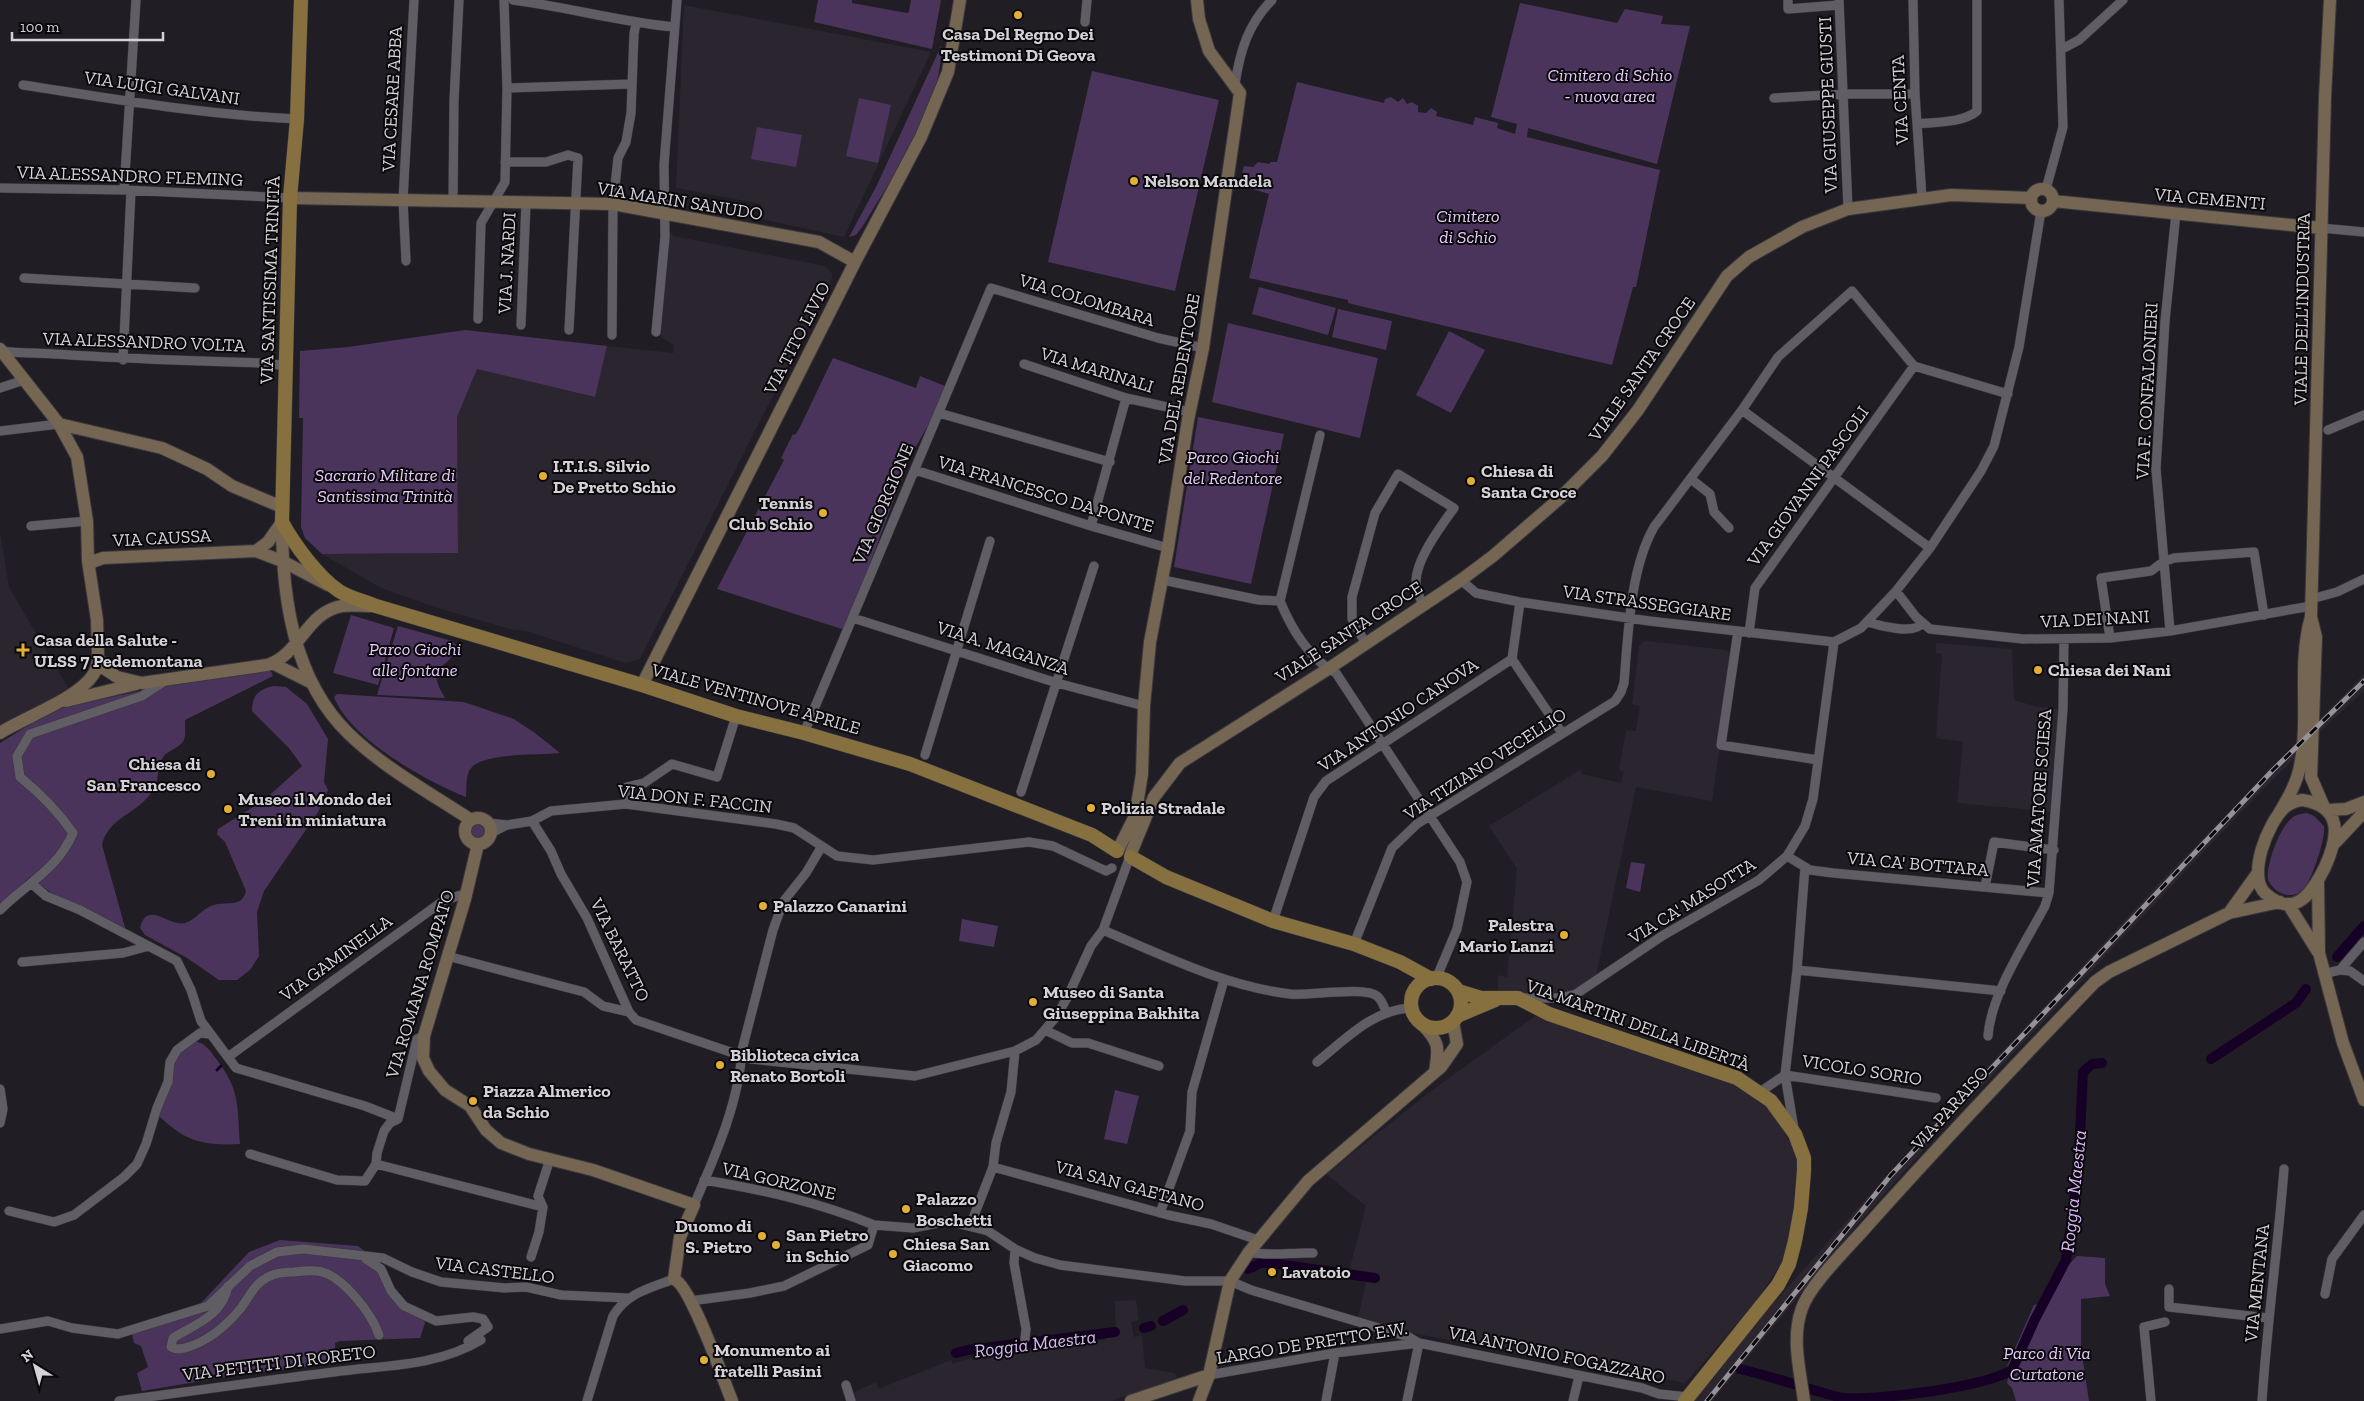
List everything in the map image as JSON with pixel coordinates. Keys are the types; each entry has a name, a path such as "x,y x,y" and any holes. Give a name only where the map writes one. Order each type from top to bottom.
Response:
{"main road":[{"name":"VIA SANTISSIMA TRINITÀ","path":"282,522 290,198 297,119 301,0"},
{"name":"VIALE VENTINOVE APRILE","path":"282,522 289,535 311,563 339,591 376,606 642,685 734,722 804,733 910,764 1093,836 1125,854"},
{"name":"VIA MARTIRI DELLA LIBERTÀ","path":"1125,854 1166,877 1273,921 1354,944 1404,964 1434,979 1452,984 1458,991 1481,998 1518,998 1549,1014 1736,1078 1760,1092 1775,1105 1795,1134 1804,1158 1802,1208 1789,1264 1778,1285 1687,1399"},
{"path":"1404,964 1416,989 1412,1008 1421,1023"},
{"path":"1416,989 1434,979"},
{"path":"1455,1019 1460,1008 1458,991"},
{"name":"VIA MARTIRI DELLA LIBERTÀ","path":"1421,1023 1434,1028 1447,1026 1455,1019 1500,998"}],"street":[{"path":"123,360 128,285 128,101 136,0"},
{"name":"VIA CESARE ABBA","path":"403,200 414,0"},
{"path":"453,201 454,101 460,0"},
{"path":"478,319 482,223 505,182 507,88 504,0"},
{"path":"514,0 560,7 636,23 674,26"},
{"path":"656,332 666,212 664,165 677,0"},
{"name":"VIA TITO LIVIO","path":"642,685 855,262 921,137 948,72 960,0"},
{"path":"1085,22 1087,0"},
{"path":"1197,0 1203,38 1209,51 1235,84"},
{"path":"1235,84 1245,38 1257,15 1272,0"},
{"path":"1788,0 1788,9 1839,3"},
{"name":"VIA CENTA","path":"1913,0 1915,94 1922,198"},
{"path":"1917,124 1972,116 1977,111 1977,0"},
{"path":"2046,189 2063,128 2059,0"},
{"path":"2062,49 2079,40 2123,0"},
{"name":"VIALE DELL'INDUSTRIA","path":"2326,808 2311,777 2316,637 2311,607 2321,228 2331,1"},
{"name":"VIA GIUSEPPE GIUSTI","path":"1839,3 1848,209"},
{"path":"612,335 613,204 618,158 626,142 631,114 631,84 636,23"},
{"path":"507,88 631,84"},
{"name":"VIA DEL REDENTORE","path":"1136,811 1142,774 1144,706 1150,642 1163,580 1190,412 1203,348 1240,93 1235,84"},
{"name":"VIA LUIGI GALVANI","path":"23,85 261,118 297,119"},
{"path":"1774,98 1844,94 1915,94"},
{"path":"505,162 546,162 568,155 578,158 569,330"},
{"name":"VIA ALESSANDRO FLEMING","path":"0,188 128,190 290,198"},
{"path":"2039,189 2046,189 2053,196 2054,201 2051,206 2041,211 2034,206 2032,198 2039,189"},
{"name":"VIALE SANTA CROCE","path":"1125,854 1136,811 1173,771 1198,750 1328,669 1461,580 1493,556 1559,499 1602,456 1660,378 1727,276 1749,257 1802,228 1848,209 1922,198 1951,196 2032,198"},
{"name":"VIA MARIN SANUDO","path":"290,198 613,204 666,212 819,242 855,262"},
{"path":"403,200 406,261"},
{"name":"VIA CEMENTI","path":"2054,201 2364,232"},
{"name":"VIA J. NARDI","path":"521,325 526,203"},
{"path":"1834,642 1846,637 1868,622 1896,591 1930,548 1981,471 1994,446 2019,347 2041,211"},
{"name":"VIA F. CONFALONIERI","path":"2170,631 2156,469 2165,321 2176,213"},
{"path":"24,278 195,288"},
{"name":"VIA COLOMBARA","path":"991,288 1158,338 1203,348"},
{"name":"VIA GIORGIONE","path":"804,733 991,288"},
{"name":"VIA TIZIANO VECELLIO","path":"1354,944 1392,848 1411,829 1615,700 1621,692 1631,618 1644,545 1654,527 1742,410 1778,357 1852,291 1914,366"},
{"name":"VIA ALESSANDRO VOLTA","path":"1,350 20,354 52,354 123,360 266,363 286,366"},
{"name":"VIA CAUSSA","path":"1,350 40,404 58,424 77,457 87,521 89,567"},
{"name":"VIA MARINALI","path":"1024,364 1126,398 1190,412"},
{"path":"1914,366 2008,394"},
{"name":"VIA GIOVANNI PASCOLI","path":"1749,633 1755,588 1914,366"},
{"path":"0,388 24,380"},
{"path":"1091,526 1126,398"},
{"path":"1742,410 1930,548"},
{"path":"939,413 1110,462"},
{"path":"2328,430 2364,416"},
{"path":"0,431 58,424 162,448 206,469 232,486 282,507"},
{"path":"1320,435 1280,601 1301,641 1328,669 1336,673 1460,862 1467,882 1457,928 1434,979"},
{"name":"VIA FRANCESCO DA PONTE","path":"915,470 1091,526 1168,548"},
{"path":"1366,644 1352,619 1352,597 1375,513 1398,474 1454,508 1435,535 1421,565 1416,581 1423,605"},
{"path":"1690,479 1710,494 1714,512 1729,528"},
{"path":"32,526 87,521"},
{"path":"256,551 268,542 282,522"},
{"name":"VIA SANTISSIMA TRINITÀ","path":"282,522 282,561"},
{"path":"925,755 990,541"},
{"name":"VIA CAUSSA","path":"89,567 92,562 103,558 256,551 282,561"},
{"path":"2110,638 2101,578 2151,571 2163,562 2174,558 2254,552 2264,614"},
{"path":"282,561 297,644 310,682 329,710 349,734 365,748 442,801 468,822"},
{"name":"VIALE VENTINOVE APRILE","path":"282,561 339,591"},
{"path":"1021,792 1094,566"},
{"path":"0,733 54,705 92,677 97,668 96,620 89,567"},
{"name":"VIA DEI NANI","path":"1922,623 1938,630 2023,638 2110,638 2170,631 2311,607 2364,579"},
{"path":"1163,580 1259,600 1280,601"},
{"name":"VIA STRASSEGGIARE","path":"1461,580 1476,593 1520,602 1631,618 1834,642"},
{"path":"1868,622 1885,627 1914,630 1918,628 1922,623 1896,591"},
{"path":"1520,602 1512,659 1562,733"},
{"name":"VIALE VENTINOVE APRILE","path":"272,663 285,656 322,614 341,606 376,606"},
{"name":"VIALE DELL'INDUSTRIA","path":"2278,815 2293,787 2300,766 2304,638 2311,607"},
{"name":"VIA A. MAGANZA","path":"853,618 1057,683 1144,706"},
{"path":"1738,631 1721,745 1818,760"},
{"name":"VIA AMATORE SCIESA","path":"1988,1036 1990,1020 2001,991 2045,906 2049,892 2054,850 2063,709 2064,639"},
{"name":"VIA CA' MASOTTA","path":"1518,998 1561,998 1576,994 1662,936 1760,880 1787,856 1805,826 1813,799 1834,642"},
{"path":"98,657 105,669 116,677 142,683"},
{"name":"VIA ANTONIO CANOVA","path":"1273,921 1314,798 1326,781 1382,742 1512,659"},
{"path":"54,705 142,683 272,663 310,682"},
{"path":"0,910 15,894 52,866 66,849 73,833 56,810 39,792 20,777 17,756 30,734 142,696 167,680"},
{"name":"VIALE VENTINOVE APRILE","path":"626,804 627,787 644,783 672,764 717,777 734,722"},
{"path":"1142,774 1153,793"},
{"name":"VIALE SANTA CROCE","path":"1125,854 1153,793"},
{"path":"2319,954 2284,903 2264,893 2259,886 2257,874 2267,837 2278,815 2290,803 2302,800 2313,802 2326,808 2346,809 2364,802"},
{"name":"VIA DON F. FACCIN","path":"532,821 551,811 626,804 794,828 837,856 873,860 1029,842 1053,846 1106,871 1112,868"},
{"path":"2284,903 2301,901 2309,895 2318,882 2334,844 2335,823 2326,808"},
{"path":"2334,844 2364,812"},
{"path":"482,818 490,828 488,840 474,843 465,835 468,822 482,818"},
{"path":"490,828 532,821"},
{"name":"VIA BARATTO","path":"532,821 587,918 629,1012 636,1020 741,1056 915,1076 1015,1051 1036,1040 1067,998 1091,946 1104,930 1125,854"},
{"path":"1985,887 1994,842 2054,850"},
{"name":"VIA ROMANA ROMPATO","path":"398,1119 418,1039 424,1036 467,893 476,860 474,843"},
{"path":"674,1280 680,1237 726,1123 742,1069 741,1056 773,930 783,902 806,873 822,846"},
{"name":"VIA CA' BOTTARA","path":"1787,856 1805,868 1833,873 2049,892"},
{"path":"1760,1092 1785,1075 1797,970 1805,868"},
{"name":"VIA PARAISO","path":"2229,913 2257,874"},
{"path":"2318,882 2319,954 2343,1043 2364,1100"},
{"path":"31,883 46,896 80,910 177,961 191,990 201,1021 236,1068 347,1100 398,1119"},
{"name":"VIA GAMINELLA","path":"228,1057 442,902 467,893"},
{"name":"VIA PARAISO","path":"1803,1396 1796,1341 1798,1318 1810,1293 1975,1105 2095,982 2136,956 2229,913 2284,903"},
{"path":"1104,930 1224,980 1292,994 1368,992 1378,996 1386,1012"},
{"path":"2340,970 2364,942"},
{"path":"22,962 124,954 149,946"},
{"path":"448,956 584,992 603,1006 629,1012"},
{"path":"1797,970 2001,991"},
{"path":"2324,974 2340,970 2350,971 2364,981"},
{"path":"1160,1213 1190,1131 1192,1092 1224,980"},
{"path":"1317,1062 1365,1024 1386,1012 1412,1008"},
{"path":"1197,1401 1209,1375 1230,1282 1249,1252 1308,1181 1435,1072 1456,1049 1455,1019"},
{"path":"1421,1023 1432,1035 1438,1048 1435,1072"},
{"path":"1045,1030 1072,1043 1088,1043 1159,1066"},
{"path":"9,1211 54,1222 74,1215 124,1177 137,1164 143,1151 156,1108 168,1082 170,1062 177,1050 200,1034 210,1034"},
{"path":"424,1036 423,1058 429,1071 444,1090 470,1106 486,1130 501,1143 550,1160 593,1170 694,1205"},
{"path":"1438,1048 1446,1052 1456,1049"},
{"path":"970,1226 993,1167 996,1143 1012,1092 1015,1051"},
{"name":"VICOLO SORIO","path":"1795,1134 1785,1075 1936,1098"},
{"path":"0,1089 3,1109 0,1123"},
{"path":"250,1154 337,1180 365,1180 376,1164 376,1153 384,1131 390,1123 398,1119"},
{"path":"531,1257 539,1232 543,1207 538,1196 550,1160"},
{"path":"376,1164 543,1207"},
{"name":"VIA SAN GAETANO","path":"993,1167 1160,1213 1211,1224 1258,1240"},
{"name":"VIA MENTANA","path":"2262,1401 2268,1318 2278,1254 2284,1169"},
{"name":"VIA GORZONE","path":"704,1180 768,1191 820,1204 874,1225 913,1228 948,1221 970,1226 988,1231 1015,1249 1035,1258 1060,1265 1185,1281 1230,1282 1419,1343"},
{"path":"2326,1294 2332,1259 2364,1215"},
{"path":"690,1301 750,1293 784,1286 868,1245 874,1225"},
{"name":"VIA CASTELLO","path":"0,1329 48,1321 72,1328 118,1334 208,1306 250,1266 277,1252 303,1249 346,1252 364,1258 383,1258 412,1272 441,1282 482,1287 526,1287 561,1294 627,1298"},
{"path":"1015,1249 1014,1264 1026,1329 1025,1339"},
{"path":"1249,1252 1263,1255 1286,1254 1289,1252 1313,1253"},
{"name":"VIA PETITTI DI RORETO","path":"364,1258 376,1263 381,1269 391,1291 404,1306 436,1321 473,1318 483,1319 488,1323 488,1327 482,1332 451,1350 443,1357"},
{"path":"228,1285 226,1297 219,1308 198,1326 173,1338 171,1347 179,1349 207,1338 224,1326 241,1308 254,1288 269,1276 287,1272 319,1271 338,1279 368,1314 379,1335"},
{"path":"587,1401 613,1316 627,1298 674,1280 680,1282 690,1301 732,1401"},
{"path":"2169,1288 2169,1307 2268,1318"},
{"path":"2151,1401 2144,1327 2165,1322"},
{"name":"VIA PETITTI DI RORETO","path":"119,1401 359,1368 418,1363 454,1354 481,1340"},
{"path":"1407,1401 1419,1343"},
{"name":"LARGO DE PRETTO E.W.","path":"1209,1375 1335,1354 1419,1343"},
{"name":"VIA ANTONIO FOGAZZARO","path":"1419,1343 1642,1388 1659,1394 1687,1399"},
{"path":"1326,1401 1335,1354"},
{"path":"1131,1401 1209,1375"},
{"path":"1573,1401 1579,1376"},
{"path":"846,1385 851,1401"},
{"path":"1144,1397 1185,1390 1191,1392 1197,1401"}],"shaded area":[{"path":"684,5 931,52 844,237 761,219 761,204 676,188"},
{"path":"667,227 674,236 825,266 832,273 832,278 640,659 626,663 526,631 509,629 435,607 381,588 322,554 458,553 457,417 477,368 594,397 607,346 673,353 674,345 662,338 660,332"},
{"name":"Casa della Salute - ULSS 7 Pedemontana","path":"0,532 9,587 68,688 0,729"},
{"path":"1642,642 1726,650 1733,655 1712,801 1636,787 1594,985 1581,996 1563,1002 1545,1004 1531,1002 1498,991 1498,975 1507,977 1517,869 1489,826 1580,770 1582,774 1621,783 1624,772 1619,770 1626,730 1636,731 1640,706 1632,704 1639,647"},
{"path":"1936,643 2012,649 2014,700 2037,707 2060,709 2055,812 1957,803 1963,742 1936,738 1942,654 1936,653"},
{"path":"2364,674 2364,691 2327,725 2248,805 1941,1130 1857,1225 1712,1401 1693,1401 1765,1313 1889,1173 2165,877"},
{"path":"1535,1016 1737,1085 1773,1113 1795,1151 1801,1179 1794,1224 1782,1261 1758,1300 1685,1383 1357,1323 1367,1277 1348,1275 1366,1206 1326,1174 1431,1091"},
{"path":"1136,1300 1139,1320 1131,1322 1134,1337 1142,1335 1145,1368 1175,1373 1177,1378 1111,1401 849,1401 848,1395 876,1382 878,1389 951,1360 953,1364 964,1360 1046,1346 1105,1340 1105,1338 1116,1337 1115,1301"}],"green space":[{"path":"818,0 852,0 852,3 907,13 909,12 911,0 941,0 932,49 814,22"},
{"name":"Cimitero di Schio","path":"1520,3 1617,23 1625,9 1663,16 1661,24 1690,26 1657,164 1528,128 1527,137 1660,170 1636,287 1633,287 1612,365 1360,306 1348,303 1348,300 1249,278 1269,194 1239,185 1244,166 1253,167 1258,162 1269,164 1277,162 1297,82 1384,103 1385,99 1391,97 1398,102 1403,98 1407,104 1412,102 1418,106 1418,112 1426,113 1431,108 1437,112 1436,116 1473,125 1475,117 1498,123 1497,128 1515,134 1517,124 1491,117"},
{"path":"941,46 940,68 934,91 914,139 863,226 856,235 849,237 876,187"},
{"name":"Nelson Mandela","path":"1092,71 1219,100 1175,291 1048,262"},
{"path":"859,98 891,105 878,163 846,156"},
{"path":"757,127 802,135 796,167 751,159"},
{"path":"1259,287 1336,308 1328,335 1252,314"},
{"path":"1338,309 1392,321 1386,350 1332,337"},
{"path":"1228,323 1378,358 1360,438 1212,402"},
{"name":"Sacrario Militare di Santissima Trinità","path":"465,330 607,346 595,397 477,369 457,417 458,553 322,554 305,538 301,527 303,418 299,418 300,351 348,347"},
{"path":"1449,331 1485,350 1451,413 1416,395"},
{"name":"Tennis Club Schio","path":"833,358 916,388 920,376 950,388 905,465 902,478 845,630 717,589 784,460 781,458 793,434 795,435 799,429"},
{"name":"Parco Giochi del Redentore","path":"1198,417 1284,434 1251,584 1174,567"},
{"path":"351,615 394,628 378,685 333,673"},
{"name":"Parco Giochi alle fontane","path":"398,626 452,641 456,645 450,659 438,672 439,686 445,698 377,695"},
{"path":"270,669 273,676 185,720 184,740 163,757 156,783 151,793 140,805 114,824 105,837 102,845 126,931 50,892 30,877 0,906 0,743 53,710 158,687"},
{"path":"274,686 286,687 307,704 328,739 324,782 328,790 318,812 264,891 257,912 259,956 250,970 237,980 219,980 187,958 145,935 140,928 143,920 148,916 159,916 178,923 185,923 210,907 238,902 244,896 246,891 225,842 217,834 218,829 263,801 302,766 289,748 252,711 253,701 257,694 264,689"},
{"path":"337,694 464,702 514,719 560,753 501,757 479,762 468,773 466,797 411,770 372,743 355,728 342,712 334,697"},
{"path":"2307,813 2314,816 2324,826 2321,847 2306,886 2296,894 2286,895 2275,890 2268,880 2271,856 2278,838 2287,823 2299,814"},
{"path":"478,822 484,825 487,831 484,837 478,840 472,837 469,831 472,825"},
{"path":"1631,862 1645,864 1640,892 1626,888"},
{"path":"962,919 998,926 994,947 959,941"},
{"path":"194,1041 202,1044 210,1051 230,1081 238,1110 240,1144 215,1144 194,1140 176,1130 157,1114 179,1052"},
{"path":"1115,1090 1139,1096 1127,1144 1104,1139"},
{"path":"280,1240 358,1246 379,1262 394,1292 409,1308 422,1314 425,1323 420,1338 340,1341 335,1343 336,1363 232,1376 142,1391 137,1373 148,1367 141,1346 134,1343 130,1326 201,1303 249,1252"},
{"name":"Parco di Via Curtatone","path":"2077,1256 2105,1258 2105,1284 2110,1296 2081,1299 2081,1348 2089,1401 2016,1401 2012,1388 2007,1383 2009,1374 2005,1371 2034,1305 2045,1303 2062,1272"}],"waterway":[{"name":"Roggia Maestra","path":"2337,957 2364,926"},
{"name":"Roggia Maestra","path":"2211,1059 2296,1003 2306,989"},
{"name":"Roggia Maestra","path":"1740,1369 1843,1398 1903,1395 1955,1387 1979,1382 2012,1370 2035,1319 2066,1260 2078,1175 2083,1072 2092,1064 2102,1063"},
{"path":"217,1070 221,1066"},
{"name":"Roggia Maestra","path":"1248,1269 1261,1263 1271,1263 1375,1278"},
{"name":"Roggia Maestra","path":"1163,1321 1183,1310"},
{"name":"Roggia Maestra","path":"1144,1328 1151,1326"},
{"name":"Roggia Maestra","path":"956,1353 1115,1332"}],"railway":[{"path":"1707,1401 1891,1175 2273,770 2364,681"}],"place":[{"name":"Casa Del Regno Dei Testimoni Di Geova","path":"1018,15"},
{"name":"Nelson Mandela","path":"1134,181"},
{"name":"I.T.I.S. Silvio De Pretto Schio","path":"543,476"},
{"name":"Chiesa di Santa Croce","path":"1471,481"},
{"name":"Tennis Club Schio","path":"823,513"},
{"name":"Casa della Salute - ULSS 7 Pedemontana","path":"23,650"},
{"name":"Chiesa dei Nani","path":"2038,670"},
{"name":"Chiesa di San Francesco","path":"211,774"},
{"name":"Polizia Stradale","path":"1091,808"},
{"name":"Museo il Mondo dei Treni in miniatura","path":"228,809"},
{"name":"Palazzo Canarini","path":"763,906"},
{"name":"Palestra Mario Lanzi","path":"1564,935"},
{"name":"Museo di Santa Giuseppina Bakhita","path":"1033,1002"},
{"name":"Biblioteca civica Renato Bortoli","path":"720,1065"},
{"name":"Piazza Almerico da Schio","path":"473,1101"},
{"name":"Palazzo Boschetti","path":"906,1209"},
{"name":"Duomo di S. Pietro","path":"762,1236"},
{"name":"San Pietro in Schio","path":"776,1245"},
{"name":"Chiesa San Giacomo","path":"893,1254"},
{"name":"Lavatoio","path":"1272,1272"},
{"name":"Monumento ai fratelli Pasini","path":"704,1360"}],"park label":[{"name":"Cimitero di Schio - nuova area","path":"1610,85"}]}
